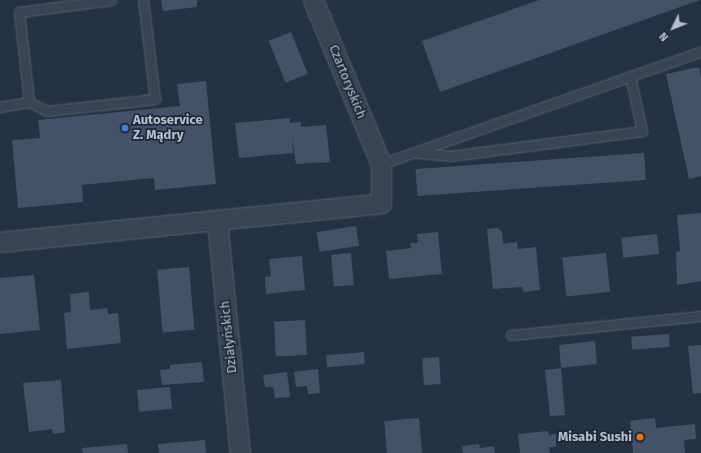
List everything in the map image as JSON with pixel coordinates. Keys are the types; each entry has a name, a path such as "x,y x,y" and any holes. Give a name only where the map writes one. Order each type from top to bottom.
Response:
{"street":[{"name":"Czartoryskich","path":"313,0 381,164"},
{"path":"0,242 381,203 381,164"},
{"name":"Działyńskich","path":"217,220 240,453"}],"lane":[{"path":"29,102 19,12 111,0"},
{"path":"0,107 29,102 46,111 155,99 143,0"},
{"path":"381,164 701,51"},
{"path":"413,153 450,156 642,131 630,76"},
{"path":"512,335 701,316"}],"building":[{"path":"161,0 197,0 197,7 163,11"},
{"path":"539,0 700,0 440,92 422,41"},
{"path":"291,32 308,74 286,83 269,41"},
{"path":"699,67 701,78 701,176 689,179 666,74"},
{"name":"Autoservice Z. Mądry","path":"206,81 216,184 155,190 154,178 82,185 83,202 18,208 12,140 40,138 38,120 180,106 177,84"},
{"path":"290,118 290,123 301,122 301,127 326,125 330,162 296,164 292,136 293,153 239,158 235,123"},
{"path":"644,153 646,180 417,196 416,169"},
{"path":"701,213 701,281 677,285 676,252 680,251 677,215"},
{"path":"356,226 359,246 320,252 316,232"},
{"path":"498,228 502,232 503,244 517,242 518,249 536,247 540,290 523,292 522,287 493,289 487,229"},
{"path":"438,232 442,274 389,279 386,251 411,248 410,243 418,243 417,234"},
{"path":"657,234 659,254 623,258 621,238"},
{"path":"351,253 354,285 334,287 331,255"},
{"path":"606,253 610,292 566,296 562,258"},
{"path":"302,256 305,290 266,294 265,277 271,276 269,259"},
{"path":"189,267 194,330 163,333 157,270"},
{"path":"34,275 40,330 0,334 0,278"},
{"path":"89,292 90,310 107,308 108,314 118,313 121,343 67,349 64,313 71,312 70,294"},
{"path":"305,320 307,355 276,357 274,322"},
{"path":"669,334 670,347 632,350 631,337"},
{"path":"595,341 597,364 561,368 559,345"},
{"path":"701,345 701,393 693,394 688,346"},
{"path":"364,352 365,364 327,367 326,355"},
{"path":"439,357 441,384 424,385 422,358"},
{"path":"202,362 204,382 162,385 160,370 170,369 170,365"},
{"path":"561,368 565,415 550,416 545,370"},
{"path":"318,369 320,393 308,394 307,386 296,387 294,372"},
{"path":"287,372 290,397 275,398 273,387 265,387 263,375"},
{"path":"61,380 65,432 53,434 52,429 29,432 23,383"},
{"path":"170,387 172,409 139,412 137,390"},
{"path":"419,418 422,453 387,453 384,421"},
{"path":"655,418 656,428 695,424 696,439 684,440 685,453 633,453 630,421"},
{"path":"548,431 549,435 556,434 556,447 549,447 550,453 520,453 518,434"},
{"path":"205,440 206,453 159,453 158,444"},
{"path":"127,444 128,453 83,453 82,448"},
{"path":"479,444 480,448 494,446 495,453 463,453 462,446"}],"place":[{"name":"Autoservice Z. Mądry","path":"125,128"},
{"name":"Misabi Sushi","path":"640,437"}]}
